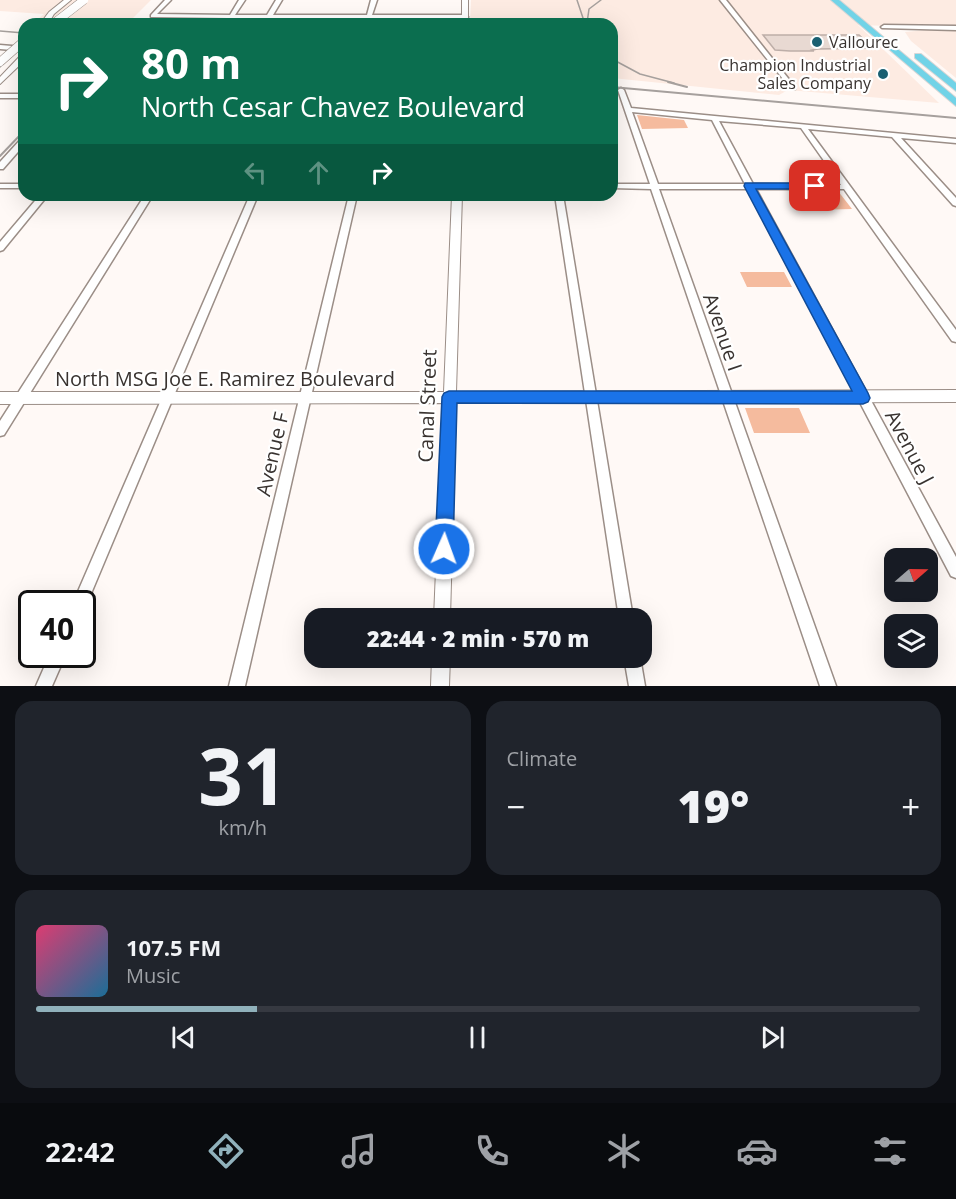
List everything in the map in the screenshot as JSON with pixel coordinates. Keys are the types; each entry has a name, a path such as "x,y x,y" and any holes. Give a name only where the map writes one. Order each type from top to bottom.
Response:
{"main road":[{"path":"48,16 68,0"},
{"path":"50,18 73,0"},
{"path":"61,18 84,0"},
{"path":"62,18 91,0"},
{"path":"835,0 864,13"},
{"path":"849,5 956,96"},
{"path":"849,5 854,20 956,112"},
{"path":"48,16 65,16"},
{"path":"874,19 899,39"},
{"path":"0,61 18,50"},
{"path":"0,74 18,53"},
{"path":"910,56 956,88"},
{"path":"910,56 956,103"},
{"path":"0,82 18,63"}],"street":[{"path":"168,0 153,16 393,18"},
{"path":"230,18 242,0"},
{"path":"268,17 279,0"},
{"path":"369,17 374,0"},
{"path":"465,0 465,18"},
{"path":"723,0 793,88"},
{"path":"884,27 956,28"},
{"path":"0,46 18,47"},
{"name":"Avenue I","path":"621,90 726,398 828,686"},
{"path":"0,96 18,96"},
{"path":"628,110 956,141"},
{"name":"Avenue J","path":"714,118 956,571"},
{"path":"804,128 956,338"},
{"path":"895,136 956,203"},
{"path":"0,167 18,148"},
{"path":"0,186 18,186"},
{"path":"618,186 845,187"},
{"path":"0,248 39,201"},
{"path":"0,431 145,201"},
{"path":"86,590 251,201"},
{"name":"Avenue F","path":"237,686 352,201"},
{"name":"Canal Street","path":"442,608 457,201"},
{"path":"560,201 624,608"},
{"name":"North MSG Joe E. Ramirez Boulevard","path":"0,398 169,396 305,399 863,398 956,396"},
{"path":"44,686 52,668"},
{"path":"440,686 441,668"},
{"path":"634,668 637,686"}],"shaded area":[{"path":"0,0 151,0 133,18 39,18 44,14 0,11"},
{"path":"471,0 956,0 956,78 911,41 905,32 927,30 894,30 889,26 858,25 939,103 788,90 779,95 618,79 618,18 470,18"},
{"path":"637,115 684,120 688,128 642,129"},
{"path":"801,191 838,191 852,209 814,210"},
{"path":"740,272 784,272 792,287 747,287"},
{"path":"745,408 799,408 810,433 754,433"}],"building":[{"name":"Vallourec","path":"763,35 859,35 873,48 775,50"}],"tram line":[{"path":"56,18 78,0"},
{"path":"0,67 18,50"}],"railway":[{"path":"577,0 583,18"},
{"path":"588,18 589,9 601,0"},
{"path":"0,31 18,32"},
{"path":"618,62 640,74 674,83"},
{"path":"668,82 687,87"},
{"path":"618,88 956,118"},
{"path":"0,156 18,137"}],"place":[{"name":"Vallourec","path":"817,42"},
{"name":"Champion Industrial Sales Company","path":"883,74"}],"route":[{"path":"444,549 449,397 863,398 749,186 815,186"}]}
